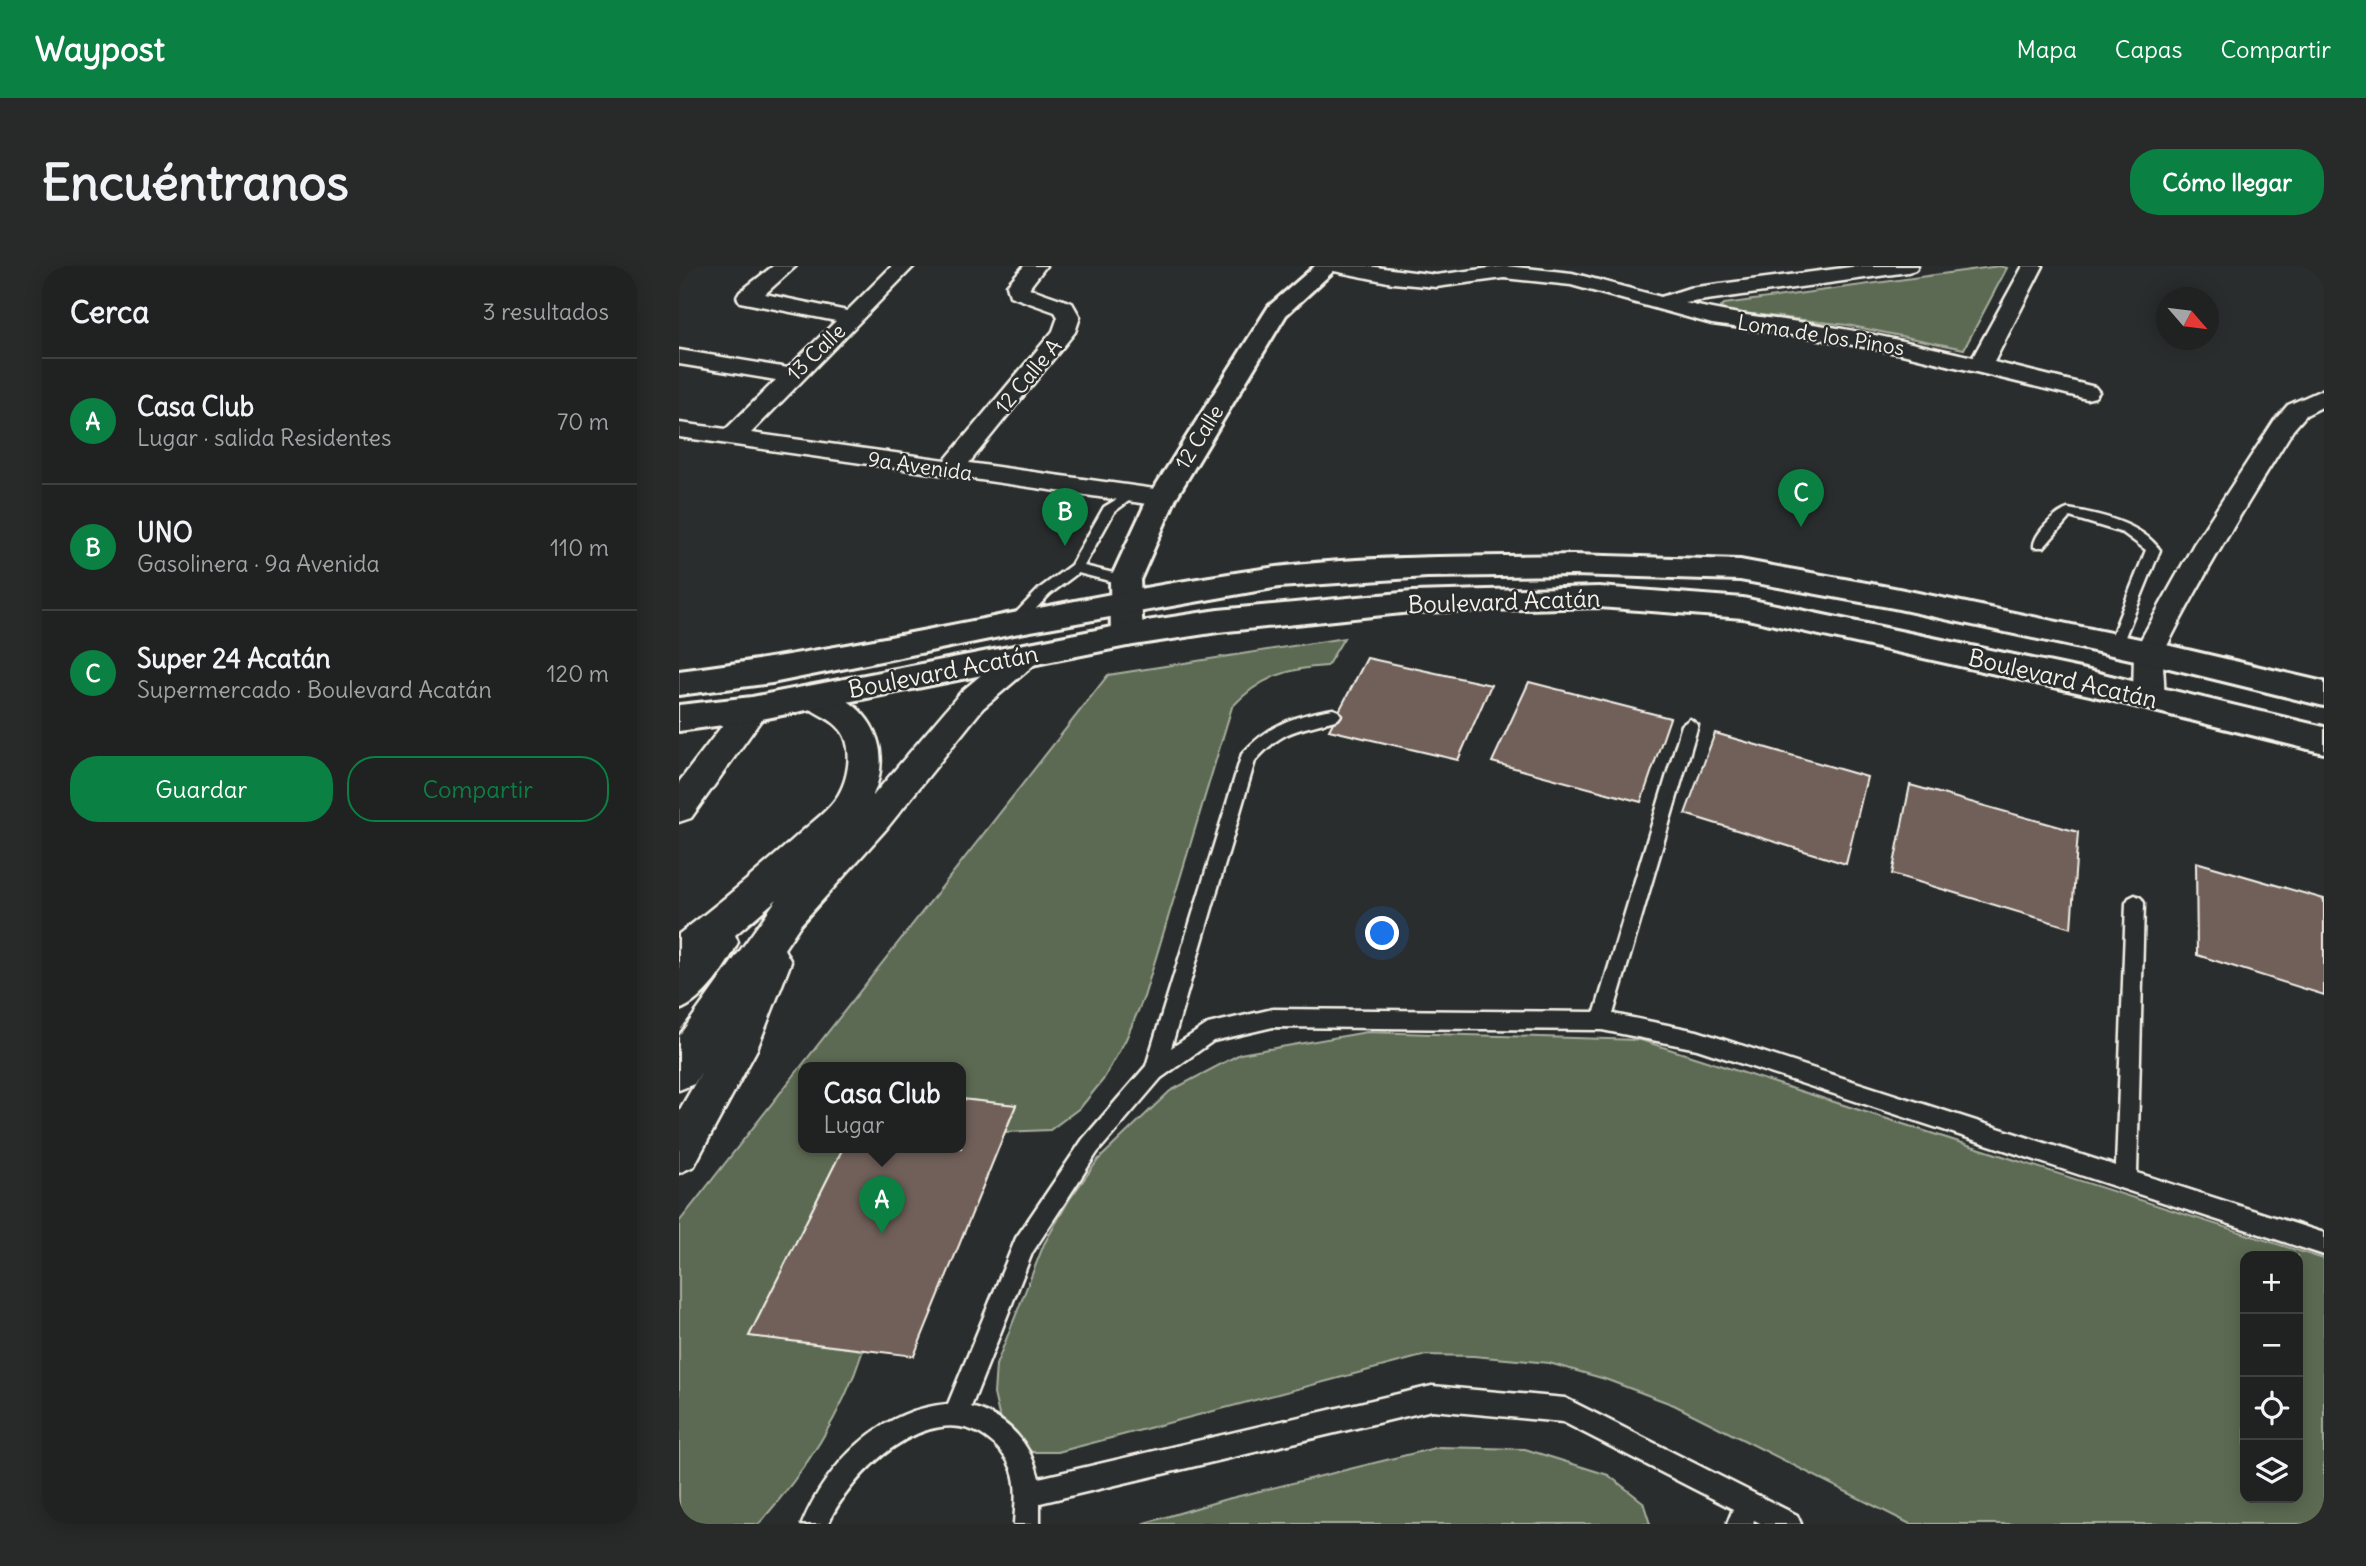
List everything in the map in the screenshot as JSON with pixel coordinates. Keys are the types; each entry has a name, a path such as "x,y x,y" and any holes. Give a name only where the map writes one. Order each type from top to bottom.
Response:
{"main road":[{"name":"12 Calle","path":"1127,635 1125,591 1162,498 1277,311 1328,266"},
{"name":"Boulevard Acatán","path":"679,683 711,681 772,671 1014,623 1125,591 1414,568 1676,566 1739,570 1894,598 2149,652 2324,694"},
{"name":"Boulevard Acatán","path":"679,718 752,709 1127,635 1295,612 1412,602 1599,597 1743,608 2149,696 2324,740"}],"street":[{"path":"786,266 748,297 851,318"},
{"name":"13 Calle","path":"730,439 904,266"},
{"name":"12 Calle A","path":"950,470 1064,332 1069,317 1063,309 1018,291 1018,285 1035,266"},
{"name":"Loma de los Pinos","path":"1336,266 1393,277 1436,281 1502,269 1568,273 1662,304 1712,317 1902,346 2087,392"},
{"name":"Loma de los Pinos","path":"1393,277 1426,266"},
{"name":"Loma de los Pinos","path":"1662,304 1689,294 1908,266"},
{"path":"1980,366 2033,266"},
{"path":"679,357 791,376"},
{"path":"2149,696 2149,652 2208,544 2283,426 2297,410 2324,396"},
{"name":"9a Avenida","path":"679,430 1162,498"},
{"path":"679,992 772,904 866,828 972,700 1024,656"},
{"path":"679,1070 772,904 846,812 856,797 864,775 863,738 847,716 813,696"},
{"path":"679,808 752,709"},
{"path":"679,957 772,904"},
{"path":"679,1151 704,1109 766,980 772,904"}],"lane":[{"path":"1014,623 1045,591 1076,568 1109,510 1132,494"},
{"path":"2039,544 2060,517 2068,513 2138,535 2149,542 2153,550 2115,645"},
{"path":"1076,568 1125,591"},
{"path":"1154,1072 1248,758 1263,740 1281,727 1304,719 1333,715"},
{"path":"1602,1021 1690,725"},
{"path":"2126,1180 2135,903"},
{"path":"956,1415 1024,1246 1090,1146 1154,1072 1208,1033 1273,1018 1602,1021 1697,1040 2324,1244"},
{"path":"1029,1493 1432,1398 1565,1410 1744,1514 1788,1524"},
{"path":"815,1524 821,1509 849,1470 883,1439 919,1420 956,1415 983,1422 1006,1437 1022,1461 1029,1493 1027,1524"}],"green space":[{"path":"1999,266 2007,268 1964,349 1847,325 1718,310 1724,304"},
{"path":"1344,638 1327,666 1299,669 1275,676 1253,689 1232,707 1144,997 1126,1039 1103,1080 1081,1107 1050,1130 1005,1132 1016,1105 966,1100 966,1062 804,1062 1108,675"},
{"path":"1367,1032 1641,1040 2299,1251 2240,1251 2240,1503 2303,1503 2303,1252 2324,1259 2324,1524 1910,1524 1674,1405 1605,1379 1549,1363 1473,1356 1426,1355 1058,1452 1032,1452 1017,1441 999,1415 994,1394 996,1365 1044,1244 1069,1200 1098,1160 1170,1091 1240,1054"},
{"path":"798,1070 798,1153 840,1153 749,1336 863,1350 844,1398 820,1442 759,1524 679,1524 679,1222"},
{"path":"1439,1447 1525,1449 1608,1475 1643,1502 1650,1524 1142,1524 1223,1500"}],"building":[{"path":"1367,658 1491,685 1458,760 1329,730"},
{"path":"1529,682 1670,718 1641,802 1492,762"},
{"path":"1715,733 1867,777 1846,864 1685,814"},
{"path":"1910,785 2078,832 2071,928 1892,874"},
{"path":"2196,862 2324,899 2324,995 2197,955"},
{"path":"966,1100 1016,1105 914,1356 749,1336 840,1153 966,1153"}],"place":[{"name":"Super 24 Acatán","path":"1801,527"},
{"name":"UNO","path":"1065,546"},
{"name":"Casa Club","path":"882,1234"}]}
